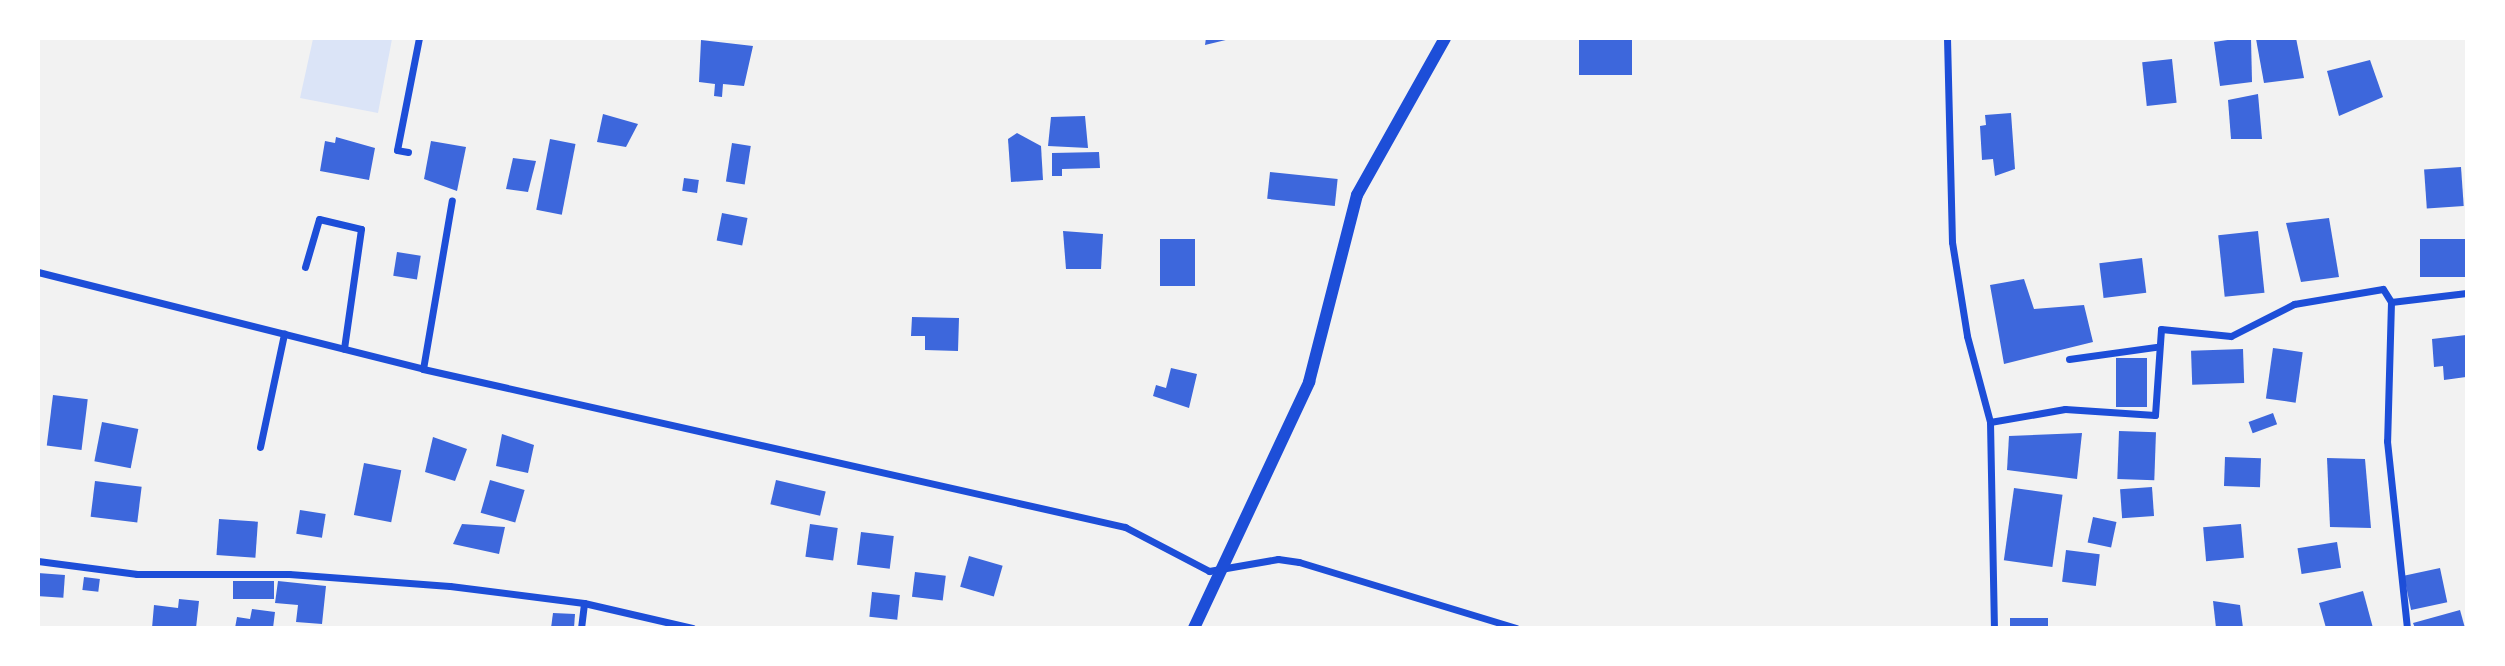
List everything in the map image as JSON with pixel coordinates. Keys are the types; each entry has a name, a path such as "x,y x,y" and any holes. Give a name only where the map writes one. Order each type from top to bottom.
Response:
{"street":[{"path":"408,152 397,150 419,38"},
{"path":"1194,628 1224,571 1309,382 1357,195 1445,38"},
{"path":"1947,38 1954,255 1990,422 1994,628"},
{"path":"423,369 453,200"},
{"path":"305,267 319,219 362,229 344,349"},
{"path":"38,272 423,369 1125,527 1203,568 1224,571 1278,559 1299,562 1517,628"},
{"path":"1990,422 2065,409 2155,415 2156,347 2161,329 2244,334 2315,298 2375,287 2388,293 2391,302 2387,441 2407,628"},
{"path":"2391,302 2466,293"},
{"path":"260,447 284,334"},
{"path":"2069,359 2156,347"},
{"path":"38,561 137,574 351,576 584,603 692,627"},
{"path":"581,628 584,603"}],"shaded area":[{"path":"313,39 392,39 378,113 300,98"}],"building":[{"path":"1206,38 1234,38 1205,45"},
{"path":"1579,38 1632,38 1632,75 1579,75"},
{"path":"2251,38 2252,82 2220,86 2214,42"},
{"path":"2296,38 2304,78 2264,83 2256,39"},
{"path":"701,40 753,46 744,86 723,84 722,97 714,96 715,84 699,82"},
{"path":"2172,59 2177,103 2147,106 2142,62"},
{"path":"2370,60 2383,97 2339,116 2327,71"},
{"path":"2258,94 2262,139 2231,139 2228,100"},
{"path":"2011,113 2015,169 1995,176 1993,159 1982,160 1980,126 1986,125 1985,115"},
{"path":"603,114 638,124 626,147 597,142"},
{"path":"1085,116 1088,148 1048,146 1051,117"},
{"path":"1017,133 1041,146 1043,180 1011,182 1008,139"},
{"path":"336,137 375,148 369,180 320,171 325,141 335,143"},
{"path":"550,139 576,144 562,215 536,210"},
{"path":"431,141 466,147 457,191 424,179"},
{"path":"732,143 751,146 745,184 726,182"},
{"path":"1099,152 1100,168 1062,169 1062,176 1052,176 1052,153"},
{"path":"513,158 536,161 528,192 506,189"},
{"path":"2461,167 2464,206 2427,208 2424,170"},
{"path":"1270,172 1338,179 1335,206 1267,199"},
{"path":"684,178 699,180 697,193 682,191"},
{"path":"722,213 748,218 742,245 717,240"},
{"path":"2329,218 2339,277 2301,282 2286,223"},
{"path":"1063,231 1103,234 1101,269 1066,269"},
{"path":"2258,231 2264,293 2225,297 2218,235"},
{"path":"1160,239 1195,239 1195,286 1160,286"},
{"path":"2420,239 2466,239 2466,277 2420,277"},
{"path":"397,252 421,256 417,279 393,276"},
{"path":"2142,258 2146,293 2104,298 2099,263"},
{"path":"2024,279 2034,309 2084,305 2093,342 2004,364 1990,285"},
{"path":"912,317 959,318 958,351 925,350 925,336 911,336"},
{"path":"2466,335 2466,377 2444,380 2443,366 2434,367 2432,339"},
{"path":"2273,348 2303,352 2296,403 2266,399"},
{"path":"2243,349 2244,383 2192,385 2191,351"},
{"path":"2116,358 2147,358 2147,407 2116,407"},
{"path":"1171,368 1197,374 1189,408 1153,396 1156,385 1166,388"},
{"path":"53,395 88,399 82,450 47,446"},
{"path":"2273,413 2277,424 2253,433 2249,422"},
{"path":"102,422 138,429 131,468 94,461"},
{"path":"2119,431 2156,432 2154,480 2117,479"},
{"path":"2082,433 2077,479 2007,470 2009,436"},
{"path":"502,434 534,445 528,473 496,466"},
{"path":"433,437 467,449 455,481 425,472"},
{"path":"2225,457 2261,458 2260,487 2224,486"},
{"path":"2327,458 2365,459 2371,528 2330,527"},
{"path":"364,463 401,470 391,522 354,515"},
{"path":"490,480 525,490 515,523 481,513"},
{"path":"776,480 826,491 820,516 770,504"},
{"path":"95,481 142,487 137,522 91,517"},
{"path":"2152,487 2154,516 2122,518 2120,489"},
{"path":"2014,488 2063,495 2052,567 2004,560"},
{"path":"300,510 326,514 322,538 296,534"},
{"path":"2093,517 2116,522 2111,547 2088,542"},
{"path":"219,519 258,522 255,558 216,555"},
{"path":"462,524 505,527 499,554 453,544"},
{"path":"810,524 838,528 833,561 805,557"},
{"path":"2241,524 2244,558 2206,561 2203,527"},
{"path":"861,532 894,536 890,569 857,565"},
{"path":"2337,542 2341,568 2302,574 2297,548"},
{"path":"2066,550 2100,554 2096,586 2062,582"},
{"path":"969,556 1003,566 994,596 960,587"},
{"path":"2440,568 2447,602 2411,610 2404,576"},
{"path":"915,572 946,576 943,601 912,597"},
{"path":"38,573 65,575 63,598 38,596"},
{"path":"84,577 100,579 98,592 82,590"},
{"path":"233,581 274,581 274,599 233,599"},
{"path":"278,581 326,586 322,624 296,622 298,605 275,603"},
{"path":"2363,591 2373,628 2326,628 2319,603"},
{"path":"872,592 900,595 897,620 869,617"},
{"path":"179,599 199,601 196,628 152,628 154,605 178,608"},
{"path":"2213,601 2240,605 2243,628 2216,628"},
{"path":"252,609 275,612 273,628 235,628 237,617 250,619"},
{"path":"2460,610 2465,628 2415,628 2413,623"},
{"path":"553,613 575,614 574,628 551,628"},
{"path":"2010,618 2048,618 2048,628 2010,628"}]}
